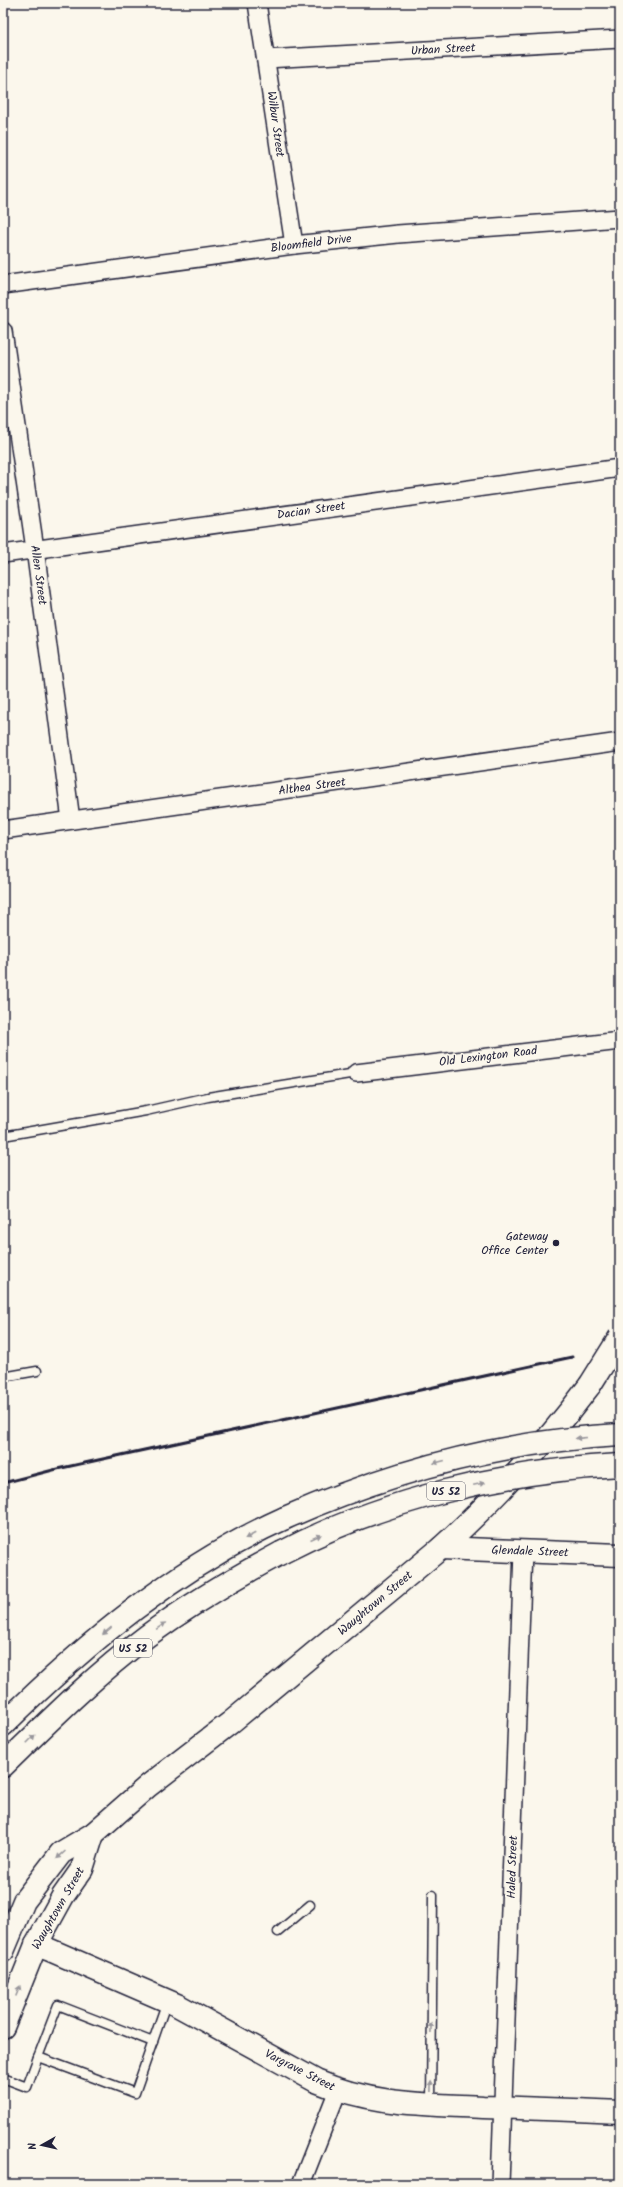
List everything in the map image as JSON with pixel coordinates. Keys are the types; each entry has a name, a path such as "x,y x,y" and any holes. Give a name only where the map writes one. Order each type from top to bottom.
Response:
{"main road":[{"name":"Waughtown Street","path":"5,1942 24,1901 61,1853 94,1834 148,1786 230,1723 441,1548 489,1504 528,1463 590,1385 620,1337"},
{"name":"US 52","path":"3,1725 59,1672 128,1614 203,1562 285,1518 352,1490 437,1463 520,1446 620,1435"},
{"name":"US 52","path":"3,1766 79,1694 146,1637 219,1587 281,1554 363,1517 444,1491 525,1475 620,1465"},
{"name":"Glendale Street","path":"441,1548 620,1554"},
{"name":"Waughtown Street","path":"3,2027 36,1946 63,1896 82,1869 94,1834"},
{"name":"Vargrave Street","path":"5,1942 36,1946 50,1950 167,2001 216,2025 316,2081 338,2090 390,2102 431,2105 620,2112"}],"street":[{"name":"Wilbur Street","path":"257,3 294,245"},
{"name":"Urban Street","path":"266,58 620,39"},
{"name":"Bloomfield Drive","path":"3,285 294,245 398,234 620,218"},
{"name":"Allen Street","path":"3,331 36,549 71,820"},
{"name":"Dacian Street","path":"3,554 620,468"},
{"name":"Althea Street","path":"3,830 620,742"},
{"name":"Old Lexington Road","path":"356,1073 620,1041"},
{"name":"Haled Street","path":"500,2184 523,1551"},
{"path":"301,2184 338,2090"}],"lane":[{"path":"3,1136 146,1111 208,1097 356,1073"},
{"path":"3,1377 37,1371"},
{"path":"431,2105 433,1895"},
{"path":"278,1932 310,1905"},
{"path":"38,2057 135,2093 167,2001"},
{"path":"3,2078 27,2087 58,2005 153,2042"}],"railway":[{"path":"3,1483 57,1469 572,1357"}],"place":[{"name":"Gateway Office Center","path":"556,1243"}]}
